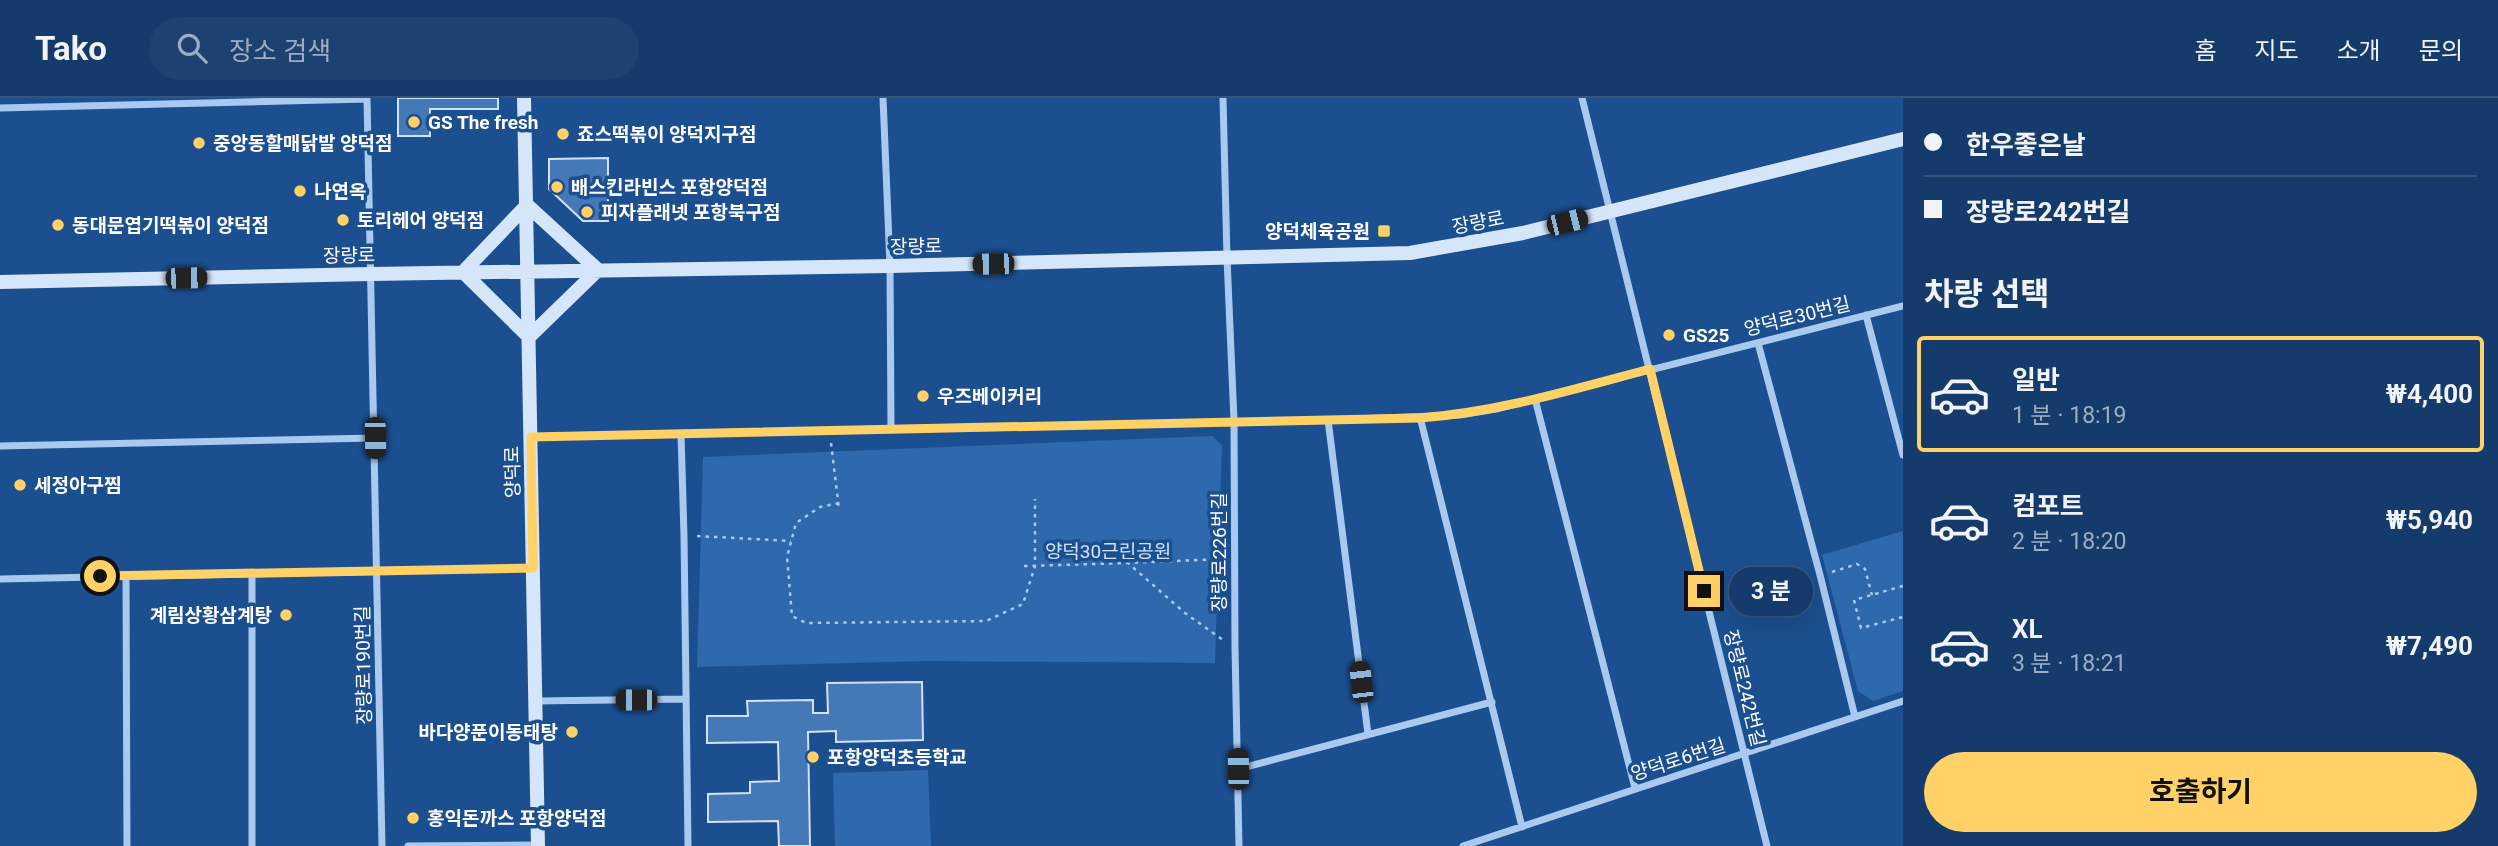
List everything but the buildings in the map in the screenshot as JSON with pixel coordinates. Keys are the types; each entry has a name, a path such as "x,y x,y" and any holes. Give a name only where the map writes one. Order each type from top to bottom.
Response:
{"street":[{"path":"0,108 367,98"},
{"name":"장량로190번길","path":"367,98 382,846"},
{"name":"양덕로","path":"524,98 538,845"},
{"path":"883,98 890,266 891,428"},
{"name":"장량로226번길","path":"1223,98 1234,421 1239,846"},
{"name":"장량로242번길","path":"1582,98 1767,846"},
{"name":"장량로","path":"0,282 1370,255 1422,251 1497,239 1903,139"},
{"path":"527,205 598,270 529,337 463,272 527,205"},
{"name":"양덕로30번길","path":"531,437 1460,415 1535,399 1903,306"},
{"path":"1866,315 1903,456"},
{"path":"1758,343 1855,717"},
{"path":"1535,399 1636,788"},
{"path":"1420,418 1522,827"},
{"path":"1328,420 1367,734"},
{"path":"681,434 688,846"},
{"path":"0,446 375,438"},
{"path":"0,579 533,568"},
{"path":"252,573 252,846"},
{"path":"126,576 127,846"},
{"path":"536,701 686,699"},
{"name":"양덕로6번길","path":"1463,846 1903,701"},
{"path":"1238,769 1492,702"},
{"path":"408,846 538,845"}],"path":[{"path":"829,430 839,509"},
{"path":"839,503 820,507 796,523 791,541 787,557 792,616 806,623 986,621 1023,604 1035,566 1035,499"},
{"path":"684,536 791,541"},
{"path":"1024,566 1235,558"},
{"path":"1128,563 1185,614 1235,648"},
{"path":"1820,575 1857,564 1866,569 1872,595"},
{"path":"1903,586 1854,600 1861,628 1903,617"}],"green space":[{"name":"양덕30근린공원","path":"1212,436 1222,445 1215,663 927,661 697,667 703,457"},
{"path":"1903,531 1903,691 1873,701 1858,691 1822,555"},
{"path":"928,770 931,846 835,846 833,773"}],"place":[{"name":"GS The fresh","path":"414,122"},
{"name":"죠스떡볶이 양덕지구점","path":"563,134"},
{"name":"중앙동할매닭발 양덕점","path":"199,143"},
{"name":"배스킨라빈스 포항양덕점","path":"557,187"},
{"name":"나연옥","path":"300,191"},
{"name":"피자플래넷 포항북구점","path":"587,212"},
{"name":"토리헤어 양덕점","path":"343,220"},
{"name":"동대문엽기떡볶이 양덕점","path":"58,225"},
{"name":"양덕체육공원","path":"1384,231"},
{"name":"GS25","path":"1669,335"},
{"name":"우즈베이커리","path":"923,396"},
{"name":"세정아구찜","path":"20,485"},
{"name":"계림상황삼계탕","path":"286,615"},
{"name":"바다양푼이동태탕","path":"572,732"},
{"name":"포항양덕초등학교","path":"813,757"},
{"name":"홍익돈까스 포항양덕점","path":"413,818"}],"route":[{"path":"100,576 533,568 531,437 1420,418 1496,409 1650,369 1704,591"}]}
